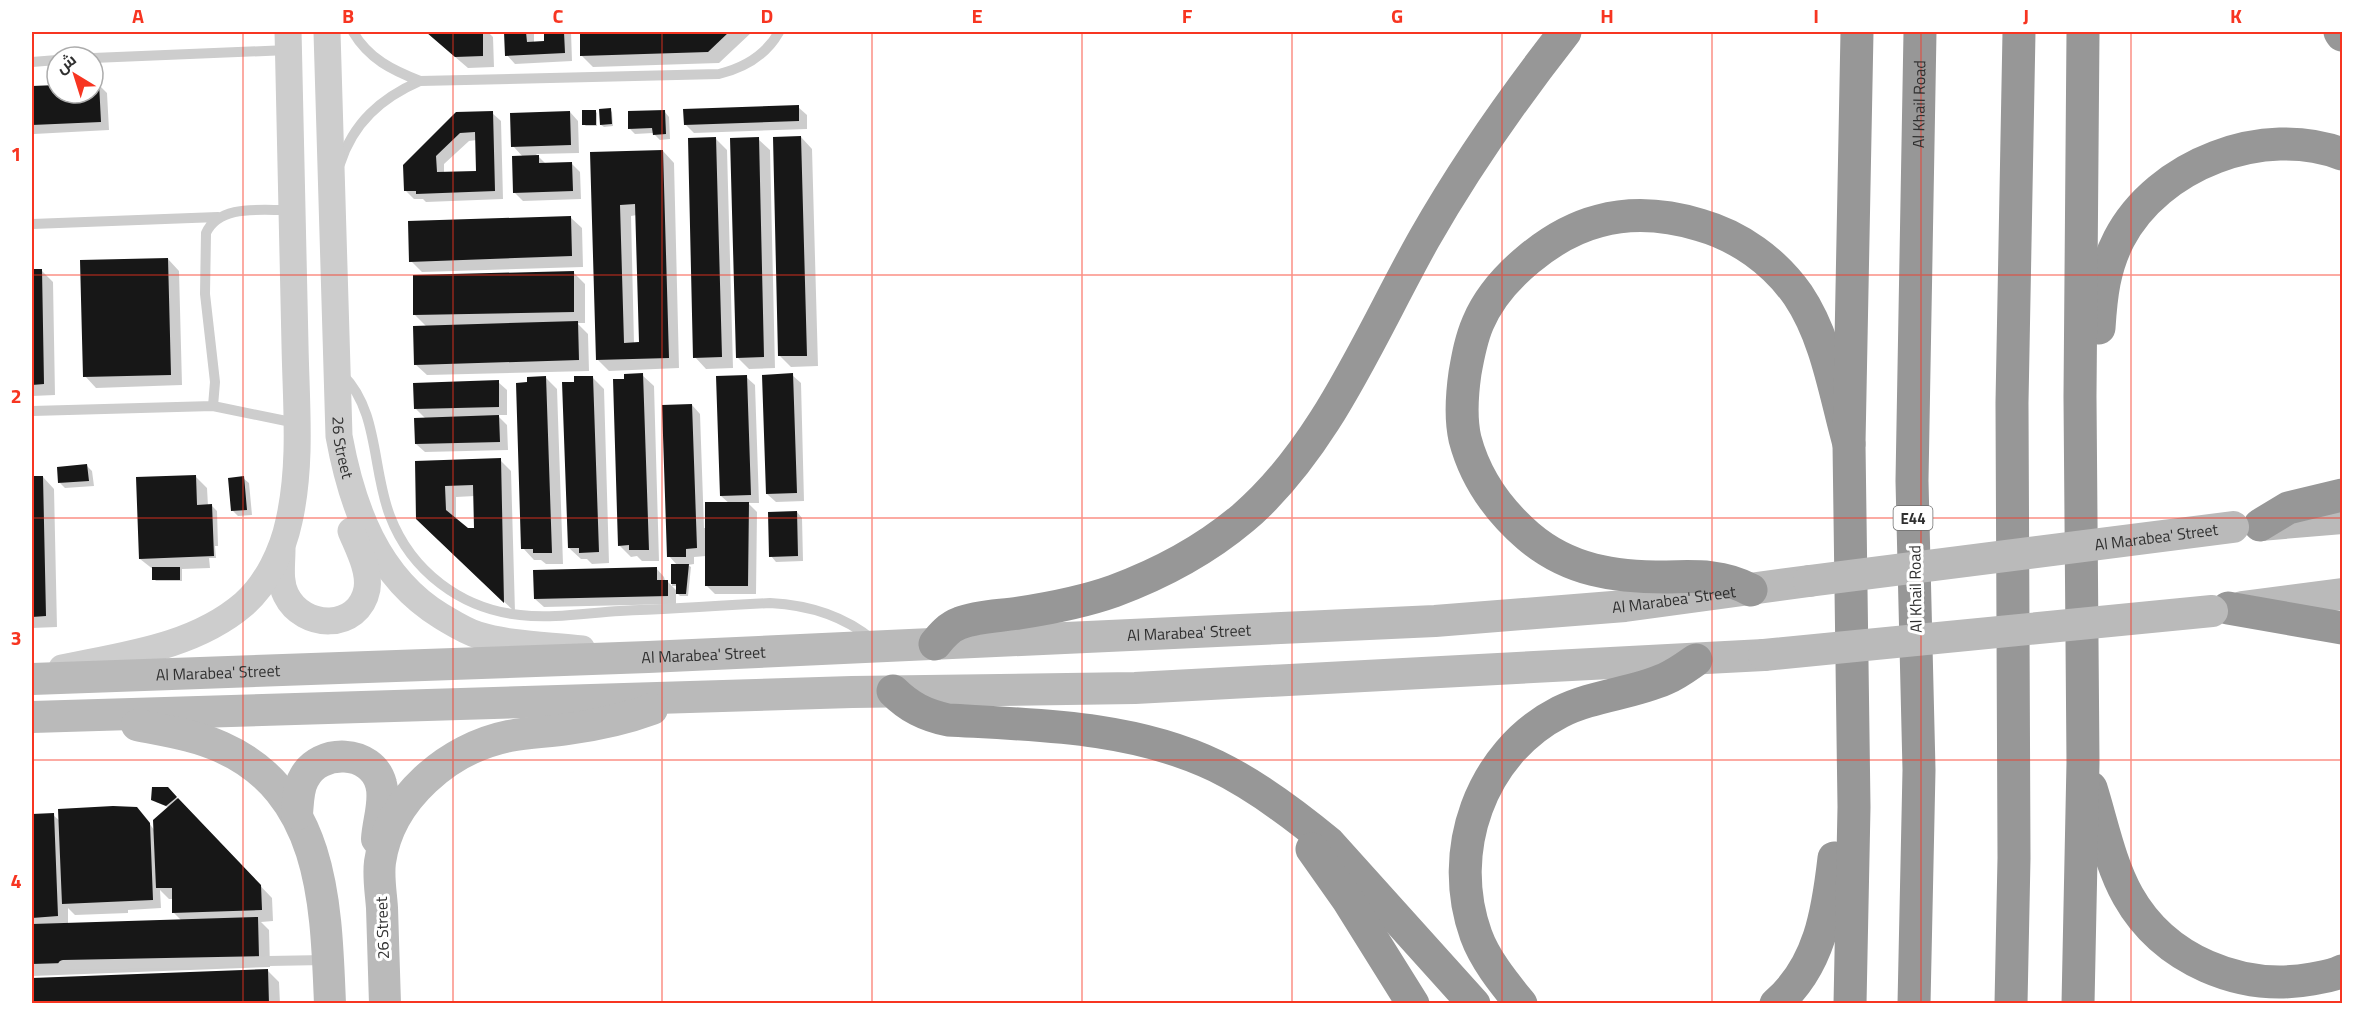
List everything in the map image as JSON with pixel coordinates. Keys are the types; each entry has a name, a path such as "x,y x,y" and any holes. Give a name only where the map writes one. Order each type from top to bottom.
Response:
{"highway":[{"path":"935,644 942,635 961,622 1081,601 1148,577 1210,543 1273,490 1323,425 1425,237 1451,195 1505,113 1565,32"},
{"path":"1850,1004 1854,807 1849,444 1857,32"},
{"name":"Al Khail Road","path":"1914,1004 1918,770 1912,481 1920,32"},
{"path":"2012,1004 2014,858 2012,403 2019,32"},
{"path":"2078,1004 2083,762 2080,397 2083,32"},
{"path":"2080,397 2092,380 2095,370 2101,290 2108,263 2120,237 2136,214 2155,194 2177,177 2202,164 2227,153 2254,147 2281,144 2309,146 2343,154"},
{"path":"1751,590 1716,577 1614,575 1585,569 1530,538 1508,517 1489,493 1474,466 1465,437 1461,399 1467,357 1478,322 1501,286 1529,259 1564,234 1600,220 1638,215 1676,218 1713,229 1744,244 1775,267 1798,295 1816,327 1849,444"},
{"path":"2247,526 2288,508 2343,495"},
{"path":"2220,610 2343,628"},
{"path":"1521,1004 1495,970 1476,937 1466,900 1464,863 1468,834 1484,790 1504,759 1529,733 1560,712 1590,699 1664,680 1696,660"},
{"path":"892,691 917,710 931,717 948,720 1054,725 1152,743 1215,766 1249,784 1282,805 1329,843 1473,1004"},
{"path":"2083,762 2114,862 2128,896 2148,926 2176,950 2208,968 2249,980 2293,982 2343,971"},
{"path":"1282,805 1348,900 1413,1004"},
{"path":"1776,1004 1796,983 1820,939 1829,901 1836,844 1846,818 1854,807"}],"main road":[{"name":"Al Marabea' Street","path":"32,677 648,657 1498,618 1625,606 2247,526 2343,518"},
{"path":"32,717 892,691 1135,688 1696,660 2220,610 2343,594"},
{"name":"26 Street","path":"385,1004 380,864 389,831 405,802 436,770 458,755 483,744 509,736 569,729 635,715 682,697"},
{"path":"90,715 185,735 222,747 256,768 297,814 314,862 323,902 330,1004"},
{"path":"297,814 303,778 310,768 332,756 356,758 367,764 381,783 382,804 377,840 380,864"}],"street":[{"name":"26 Street","path":"327,32 339,436 348,481 361,520 371,541 398,580 433,611 464,629 488,638 648,657"},
{"path":"288,41 296,423 293,500 282,545 282,583 286,596 295,608 305,617 315,621 335,620 353,612 360,604 367,587 366,573 342,505 337,472 339,436"},
{"path":"32,677 159,647 204,629 244,603 262,582 282,545"}],"lane":[{"path":"353,32 378,62 420,81"},
{"path":"333,196 344,152 366,116 382,101 420,81 719,74 733,70 757,57 779,32"},
{"path":"105,57 288,41"},
{"path":"213,406 215,382 205,294 206,233 210,224 227,212 293,210"},
{"path":"32,224 218,217"},
{"path":"337,369 353,386 364,407 383,492 397,534 423,570 458,597 478,606 522,616 770,603 795,605 818,609 841,618 880,646"},
{"path":"32,411 213,406 296,423"},
{"path":"63,965 328,960"}],"building":[{"path":"426,32 483,32 483,56 455,57"},
{"path":"504,32 526,32 527,42 544,41 544,32 564,32 565,53 505,56"},
{"path":"580,32 729,32 708,52 580,56"},
{"path":"45,85 45,105 100,105 101,122 32,125 32,86"},
{"path":"799,105 799,121 684,125 683,109"},
{"path":"611,108 612,124 600,125 599,109"},
{"path":"582,110 596,110 596,125 582,125"},
{"path":"665,110 666,134 653,135 652,128 628,129 628,111"},
{"path":"493,111 495,191 416,194 416,191 404,191 403,165 456,112","holes":["475,132 476,171 437,172 436,156 460,133"]},
{"path":"570,111 571,145 511,147 510,113"},
{"path":"801,136 807,356 778,356 773,137"},
{"path":"716,137 722,357 693,358 688,138"},
{"path":"759,137 764,357 736,358 730,138"},
{"path":"663,150 669,358 596,360 590,152","holes":["635,204 639,342 624,343 620,205"]},
{"path":"539,155 539,163 572,162 573,191 513,193 512,156"},
{"path":"571,216 572,256 409,262 408,221"},
{"path":"168,258 171,375 83,377 80,260"},
{"path":"32,269 42,269 44,384 32,385"},
{"path":"574,271 574,312 413,315 413,275"},
{"path":"578,321 579,360 414,365 413,326"},
{"path":"643,373 649,550 629,550 629,545 618,546 613,379 624,379 624,374"},
{"path":"793,373 797,493 766,494 762,375"},
{"path":"747,375 751,495 720,496 716,376"},
{"path":"546,376 552,553 533,553 533,549 521,549 516,383 527,382 527,377"},
{"path":"574,376 593,376 599,552 579,553 579,548 568,548 562,382 574,382"},
{"path":"499,380 499,407 414,409 413,383"},
{"path":"692,404 697,548 686,549 686,557 667,557 662,405"},
{"path":"499,415 500,442 415,444 414,418"},
{"path":"501,458 504,603 416,519 415,461","holes":["473,485 474,528 468,528 446,510 445,486"]},
{"path":"87,464 89,481 58,483 57,467"},
{"path":"196,475 197,505 212,504 214,556 139,559 136,477"},
{"path":"32,476 43,476 46,616 32,617"},
{"path":"244,476 247,510 231,511 228,478"},
{"path":"705,502 749,502 748,586 705,586"},
{"path":"797,511 798,556 769,557 768,512"},
{"path":"671,564 689,564 686,594 676,594 676,584 671,584"},
{"path":"152,567 180,567 180,580 152,580"},
{"path":"657,567 657,580 668,580 668,596 534,599 533,570"},
{"path":"152,787 168,787 177,797 166,806 151,800"},
{"path":"178,798 261,885 262,910 172,913 172,888 156,888 153,820"},
{"path":"137,807 150,823 153,900 62,904 58,809"},
{"path":"54,813 58,916 32,918 32,814"},
{"path":"258,917 259,957 32,964 32,924"},
{"path":"268,969 269,1004 32,1004 32,978"}]}
